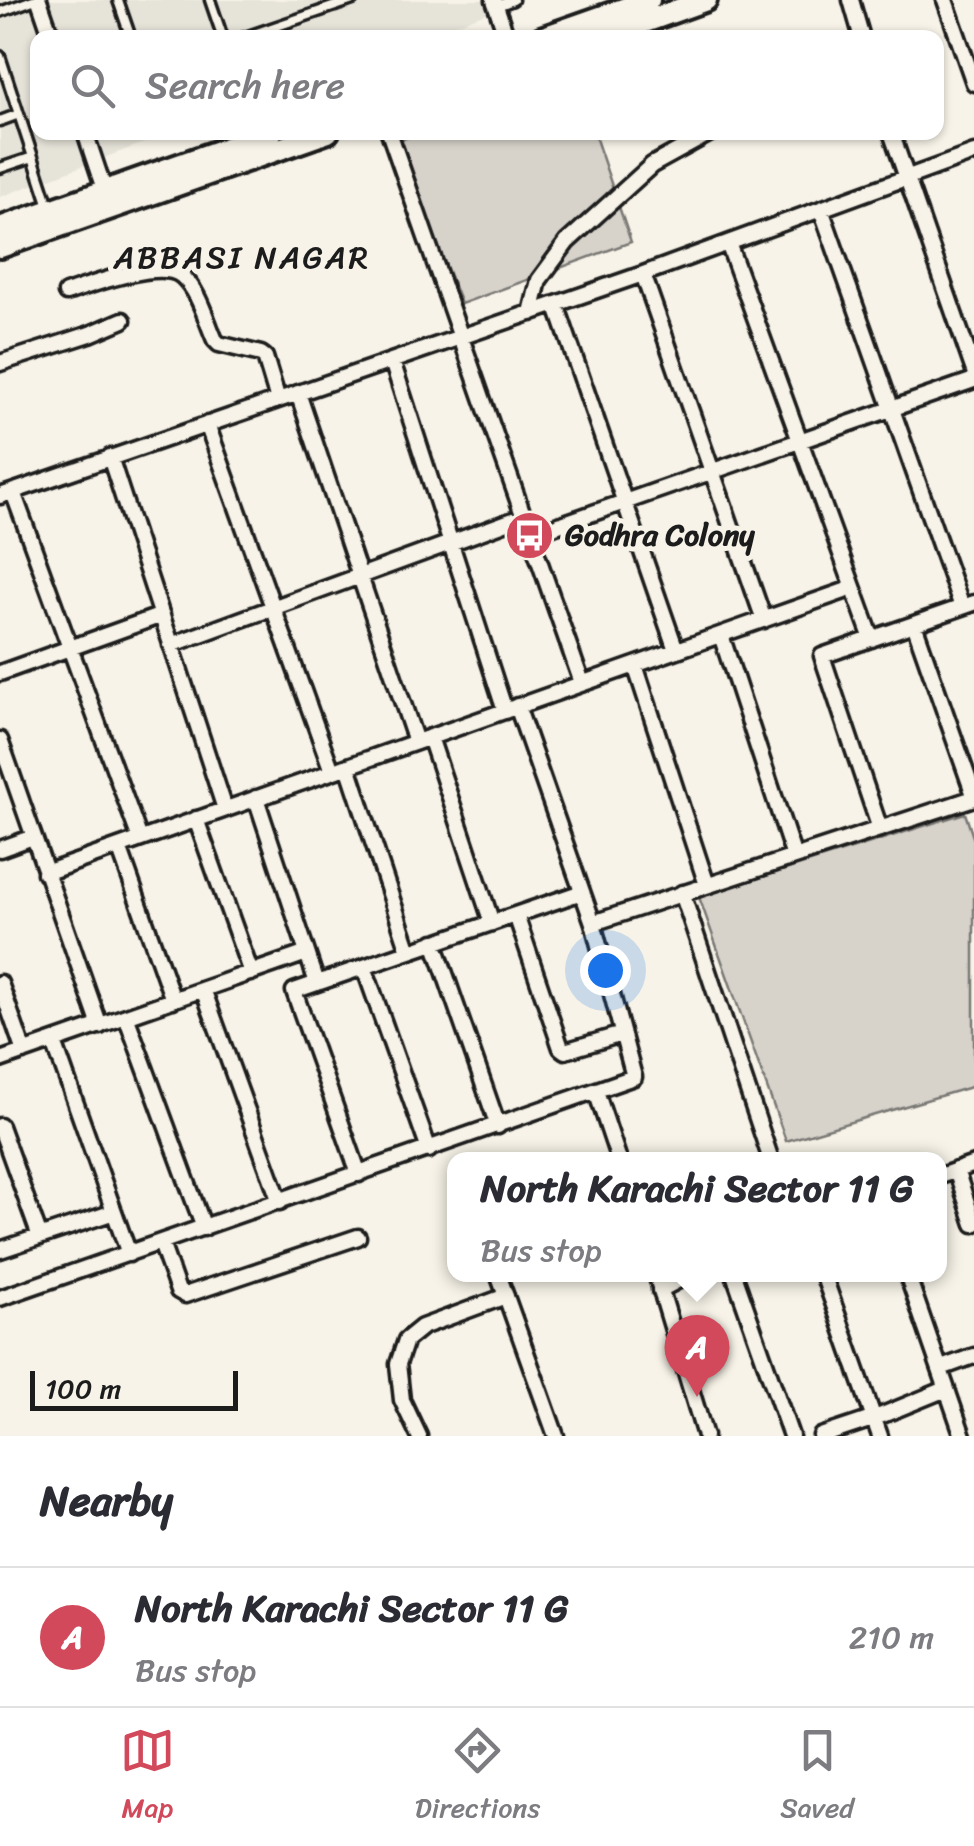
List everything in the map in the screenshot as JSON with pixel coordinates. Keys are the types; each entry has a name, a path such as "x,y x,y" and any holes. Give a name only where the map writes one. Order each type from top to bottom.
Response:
{"main road":[{"path":"564,30 649,0"},
{"path":"622,30 706,0"},
{"path":"108,200 253,140"},
{"path":"0,247 53,219 302,140"},
{"path":"0,228 53,219"}],"street":[{"path":"36,0 49,30"},
{"path":"851,0 860,30"},
{"path":"945,0 974,83"},
{"path":"495,3 504,30"},
{"path":"88,140 108,200"},
{"path":"393,140 582,684"},
{"path":"531,313 539,280 567,242 652,165 697,140"},
{"path":"894,140 974,371"},
{"path":"140,839 70,648 6,494 643,274 974,153"},
{"path":"821,209 892,409 968,605 822,656 880,829"},
{"path":"728,243 872,639"},
{"path":"66,293 148,271 175,272 193,289 219,344 258,352 264,357 278,400"},
{"path":"643,274 764,620"},
{"path":"556,304 676,650"},
{"path":"0,363 123,320"},
{"path":"0,1298 634,1077 582,892 450,542 392,361"},
{"path":"530,535 974,380"},
{"path":"298,393 360,576 492,923"},
{"path":"207,424 332,771"},
{"path":"110,457 225,809"},
{"path":"171,645 524,516"},
{"path":"46,873 853,588"},
{"path":"0,673 162,615"},
{"path":"592,923 974,797 914,624"},
{"path":"720,635 794,857"},
{"path":"634,665 708,885"},
{"path":"0,740 100,1026"},
{"path":"348,766 409,951"},
{"path":"256,798 317,983"},
{"path":"196,819 251,973"},
{"path":"0,849 33,837"},
{"path":"119,847 173,1000"},
{"path":"359,1174 294,991 582,892"},
{"path":"682,893 768,1152"},
{"path":"516,914 561,1048 622,1034"},
{"path":"434,942 498,1126"},
{"path":"0,1060 307,953"},
{"path":"364,967 429,1150"},
{"path":"0,983 24,1052"},
{"path":"203,990 280,1202"},
{"path":"126,1016 204,1228"},
{"path":"54,1042 129,1254"},
{"path":"596,1091 616,1152"},
{"path":"0,1126 40,1237"},
{"path":"450,1142 453,1152"},
{"path":"947,1173 974,1164"},
{"path":"956,1170 974,1224"},
{"path":"0,1250 114,1212"},
{"path":"161,1243 178,1291 185,1295 358,1237"},
{"path":"501,1282 556,1436"},
{"path":"658,1282 706,1436"},
{"path":"737,1282 791,1436"},
{"path":"826,1282 880,1436"},
{"path":"910,1282 963,1436"},
{"path":"419,1436 402,1400 398,1364 406,1340 422,1327 506,1296"},
{"path":"941,1368 974,1356"},
{"path":"821,1436 946,1389"}],"lane":[{"path":"0,12 36,0"},
{"path":"118,0 128,30"},
{"path":"210,0 219,30"},
{"path":"263,30 330,4 353,0"},
{"path":"495,3 513,0"},
{"path":"0,56 53,219"},
{"path":"0,121 19,114"},
{"path":"0,168 33,157"}],"shaded area":[{"path":"0,0 521,0 441,30 30,30 30,140 151,140 0,197"},
{"path":"596,140 631,242 461,304 397,141"},
{"path":"965,813 974,840 974,1086 786,1141 699,897"}],"place":[{"name":"Godhra Colony","path":"530,535"},
{"name":"North Karachi Sector 11 G","path":"697,1397"}],"district":[{"name":"ABBASI NAGAR","path":"242,257"}]}
